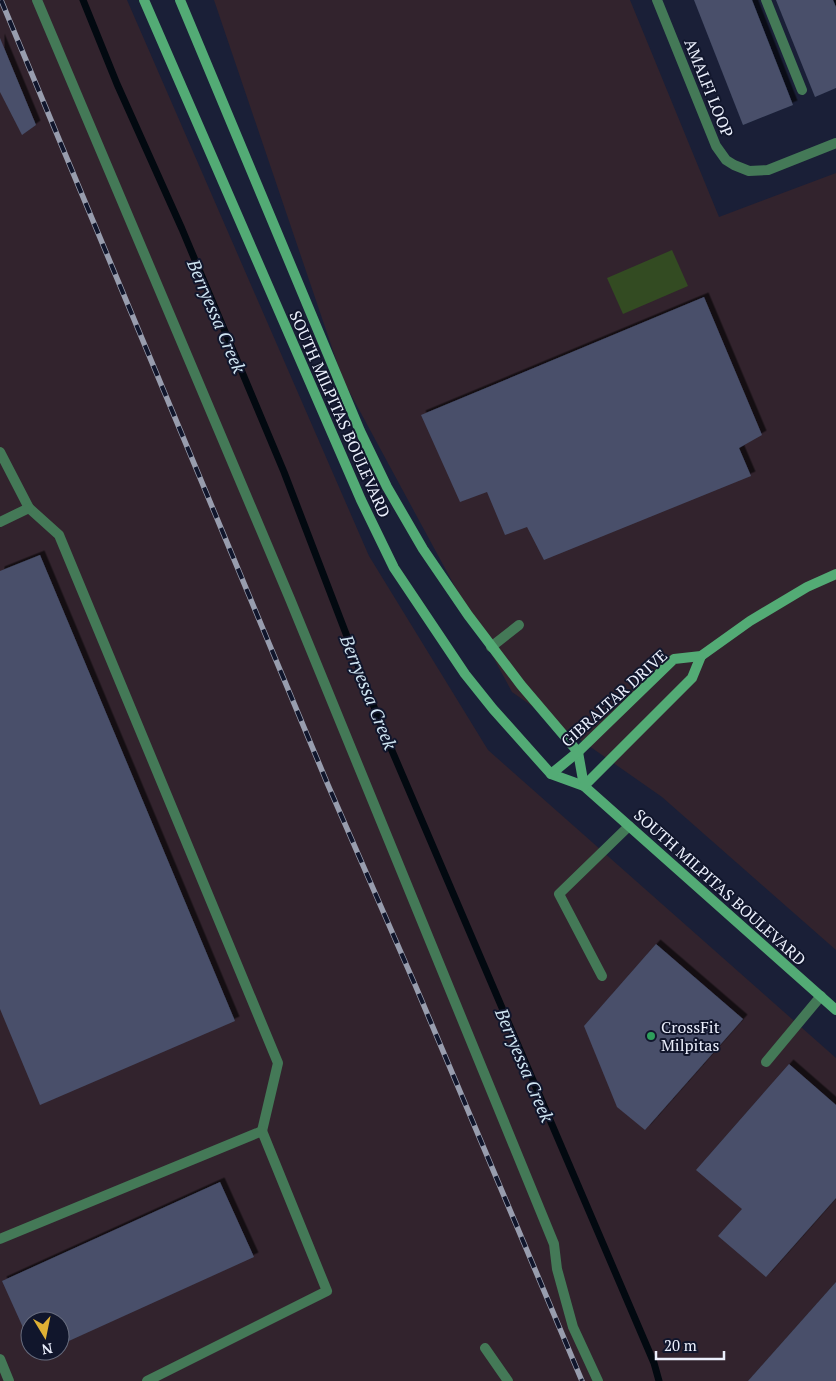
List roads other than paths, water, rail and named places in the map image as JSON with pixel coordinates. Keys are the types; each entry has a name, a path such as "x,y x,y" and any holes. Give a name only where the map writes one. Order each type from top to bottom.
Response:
{"main road":[{"name":"SOUTH MILPITAS BOULEVARD","path":"144,0 361,500 394,568 438,636 465,674 551,774 584,786 836,1010"},
{"name":"SOUTH MILPITAS BOULEVARD","path":"180,0 360,430 387,487 423,549 491,647 578,752"},
{"name":"GIBRALTAR DRIVE","path":"551,774 578,752 674,659 701,656 750,621 807,587 836,574"},
{"path":"584,786 692,678 701,656"},
{"path":"578,752 584,786"}],"street":[{"path":"37,0 286,590 554,1244 557,1270 573,1327 598,1381"},
{"name":"AMALFI LOOP","path":"657,0 716,146 726,160 749,171 768,170 836,143"},
{"path":"766,0 802,90"},
{"path":"0,452 29,508 59,535 278,1063 262,1130 327,1291 147,1381"},
{"path":"0,522 29,508"},
{"path":"491,647 519,625"},
{"path":"602,976 559,894 629,826"},
{"path":"766,1062 821,996"},
{"path":"0,1239 262,1130"},
{"path":"485,1348 508,1381"},
{"path":"0,1359 9,1381"}],"waterway":[{"name":"Berryessa Creek","path":"83,0 117,84 182,229 284,472 381,725 654,1363 659,1381"}],"railway":[{"path":"1,0 328,785 416,987 582,1381"}],"place":[{"name":"CrossFit Milpitas","path":"651,1036"}]}
